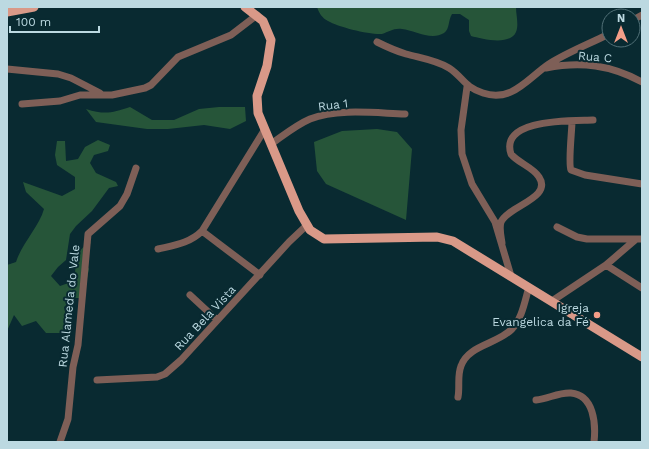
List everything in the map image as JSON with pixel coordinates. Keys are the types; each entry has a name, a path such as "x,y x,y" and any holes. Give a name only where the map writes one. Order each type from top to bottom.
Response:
{"main road":[{"path":"7,12 34,7"},
{"path":"245,7 263,21 271,40 267,66 257,96 258,113 290,192 307,225 316,236 324,239 437,237 453,241 642,357"}],"street":[{"path":"639,7 642,10"},
{"path":"22,104 60,102 80,95 112,95 151,85 178,57 231,35 257,15"},
{"path":"377,42 395,51 426,58 449,68 467,87 484,94 505,95 525,84 544,69 601,38"},
{"name":"Rua C","path":"544,69 574,66 606,67 619,71 642,82"},
{"path":"7,69 47,73 71,78 104,96"},
{"path":"467,87 462,120 462,154 472,184 495,222 511,276"},
{"name":"Rua 1","path":"271,144 299,125 324,115 353,113 405,114"},
{"path":"502,243 501,222 507,214 539,193 542,186 540,178 537,174 511,154 509,142 512,138 529,126 544,122 593,120"},
{"path":"572,121 572,148 569,164 571,170 585,175 642,184"},
{"path":"158,250 193,239 202,230 265,129"},
{"name":"Rua Alameda do Vale","path":"60,442 68,419 78,345 88,234 120,206 127,194 136,168"},
{"name":"Rua Bela Vista","path":"97,380 161,376 181,360 260,276 289,242 307,225"},
{"path":"557,227 578,237 638,240"},
{"path":"202,230 260,276"},
{"path":"552,302 606,265 638,240"},
{"path":"606,265 642,288"},
{"path":"458,397 459,375 465,359 471,353 505,335 513,329 521,312 529,287"},
{"path":"190,295 217,320"},
{"path":"536,400 570,393 584,400 594,416 594,442"}],"green space":[{"path":"317,7 516,7 517,26 516,32 508,39 482,39 471,36 469,31 469,20 460,14 452,14 446,31 439,35 428,36 399,29 377,34 339,26 322,17"},
{"path":"130,107 152,120 174,120 199,109 245,107 246,121 230,129 204,125 168,129 147,129 96,122 86,109 98,112 108,112 118,111"},
{"path":"377,129 397,132 412,149 406,220 326,184 317,171 314,142 342,131"},
{"path":"98,140 110,145 108,151 94,155 90,163 96,173 116,182 118,186 109,188 92,211 70,234 66,260 51,276 60,286 74,281 77,258 81,250 91,242 83,258 89,269 83,298 74,298 64,307 68,325 60,333 46,333 36,321 22,326 14,315 7,331 7,265 16,262 22,248 42,216 44,209 26,192 23,182 62,196 75,189 75,177 57,165 55,155 57,141 65,141 66,161 78,159 85,147"}],"place":[{"name":"Igreja Evangelica da Fé","path":"597,315"}]}
